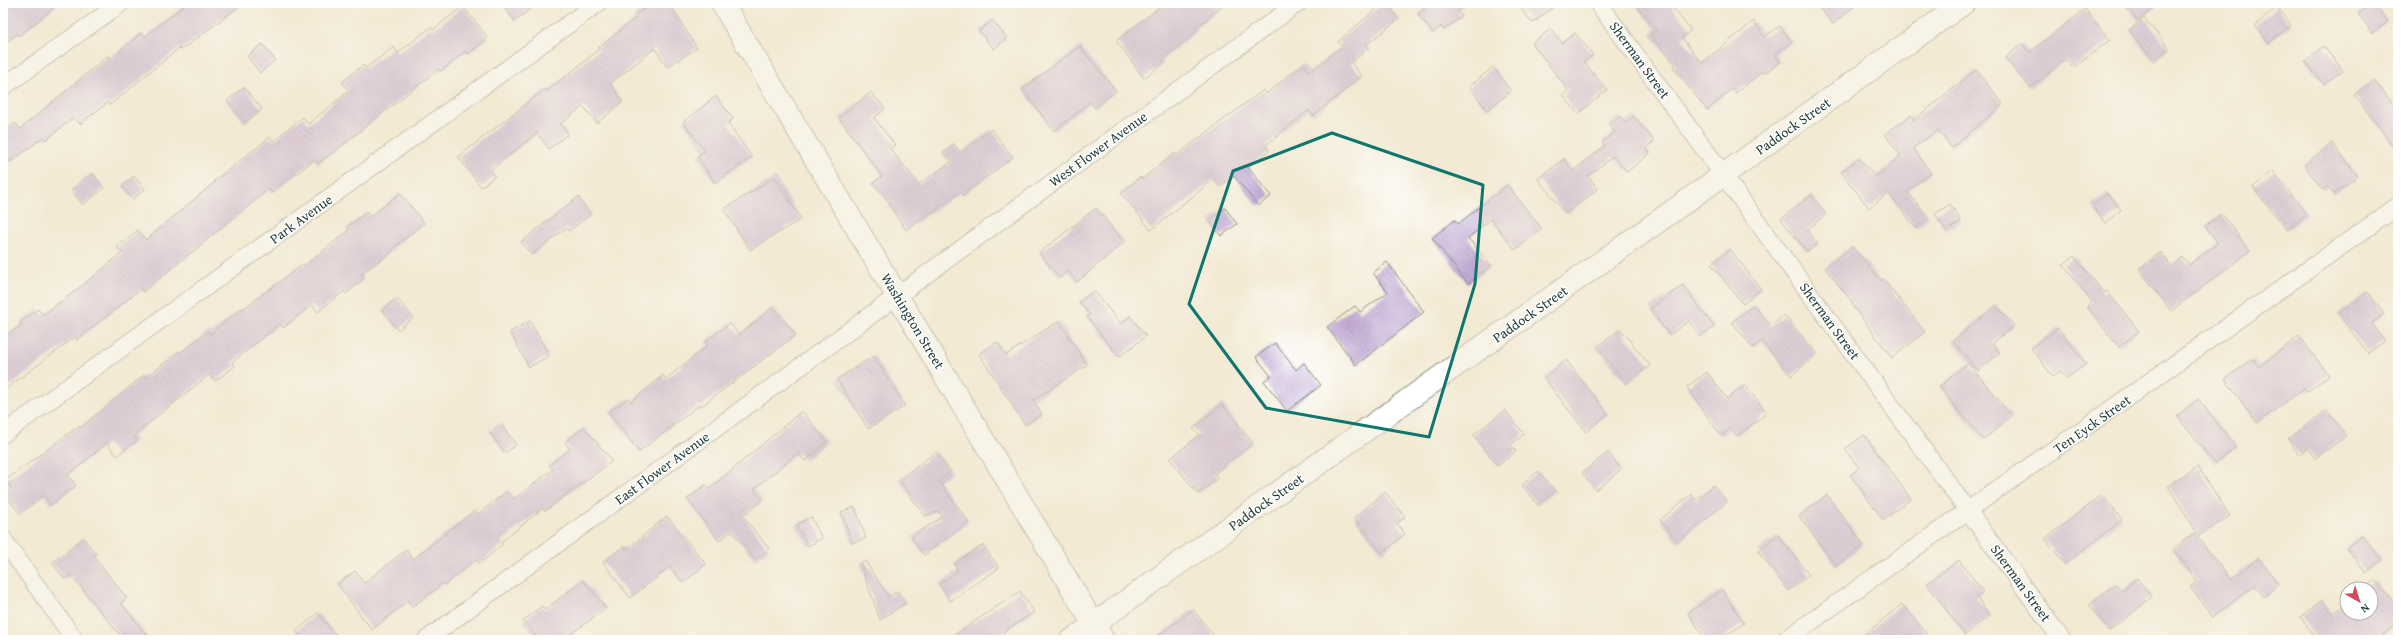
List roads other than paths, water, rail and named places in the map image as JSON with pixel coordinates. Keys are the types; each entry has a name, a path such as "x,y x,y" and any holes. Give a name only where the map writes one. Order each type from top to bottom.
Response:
{"main road":[{"name":"Washington Street","path":"722,3 1099,632"},
{"name":"Paddock Street","path":"1099,632 1649,230 1723,174 1964,3"}],"street":[{"path":"3,87 121,3"},
{"name":"Park Avenue","path":"3,434 598,3"},
{"name":"West Flower Avenue","path":"898,295 1298,3"},
{"name":"Sherman Street","path":"1598,3 2062,640"},
{"name":"Ten Eyck Street","path":"1785,640 2398,206"},
{"name":"East Flower Avenue","path":"426,640 898,295"},
{"path":"3,539 75,640"},
{"path":"1071,640 1099,632"}]}
